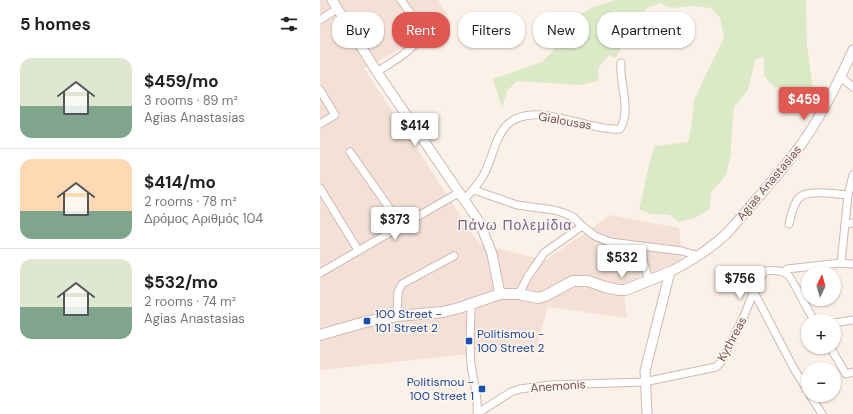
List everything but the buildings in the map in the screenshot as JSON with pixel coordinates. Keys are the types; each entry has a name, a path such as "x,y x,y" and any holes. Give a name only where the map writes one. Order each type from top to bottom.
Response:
{"main road":[{"name":"Agias Anastasias","path":"500,294 519,294 530,297 545,296 566,284 581,280 619,290 632,288 670,272"},
{"path":"320,334 365,322 397,316 443,312 471,305 500,294"}],"street":[{"path":"332,0 377,72 480,223 492,254 500,294"},
{"path":"377,72 414,47 418,40 419,33 416,23 402,0"},
{"path":"320,20 337,9"},
{"name":"Agias Anastasias","path":"670,272 699,256 719,241 799,147 841,77 853,50"},
{"name":"Gialousas","path":"320,273 402,226 474,190 484,176 497,141 506,126 518,118 531,115 559,118 610,130 620,129 625,121 626,111 621,63"},
{"path":"841,77 853,87"},
{"path":"320,90 335,114 320,124"},
{"path":"350,152 402,226"},
{"path":"841,263 848,195 853,175"},
{"path":"320,188 358,250"},
{"path":"474,190 517,206 554,210 564,213 573,218 595,236 610,242 682,251 699,256"},
{"path":"789,224 796,203 803,195 810,193 848,195"},
{"path":"845,224 853,223"},
{"path":"519,294 527,278 544,253 582,226"},
{"path":"642,247 643,260 649,281"},
{"path":"397,316 398,292 402,284 454,256"},
{"path":"783,272 788,269 841,263 853,264"},
{"name":"Kythreas","path":"644,382 716,367 721,362 734,337 762,275 765,271 774,270 783,272"},
{"path":"647,414 644,382 646,364 670,272"},
{"path":"783,272 792,278 810,314"},
{"path":"754,292 801,380"},
{"path":"471,305 471,362 478,403 478,413"},
{"path":"841,322 853,320"},
{"path":"834,354 846,374 853,372"},
{"name":"Anemonis","path":"478,413 520,388 550,385 644,382"},
{"path":"814,402 822,414"}],"shaded area":[{"path":"320,0 438,0 445,12 392,12 392,48 403,48 364,68 479,244 546,260 610,215 679,228 682,260 623,284 627,318 548,307 536,347 320,370"}],"green space":[{"path":"615,0 806,0 807,46 813,89 798,91 774,87 764,76 764,56 755,60 748,90 734,107 731,154 726,175 711,193 710,209 695,218 678,222 670,215 650,214 639,209 655,146 688,142 694,100 724,37 720,18 711,8 693,6 672,8 660,3 647,8 643,12 597,12 597,48 621,48 616,58 609,55 599,67 598,81 579,85 517,81 507,91 502,108 493,79 542,62 556,48 589,48 589,12 584,12 591,8"}],"place":[{"name":"100 Street - 101 Street 2","path":"367,321"},
{"name":"Politismou - 100 Street 2","path":"469,341"},
{"name":"Politismou - 100 Street 1","path":"482,389"}],"district":[{"name":"Πάνω Πολεμίδια","path":"515,225"}]}
